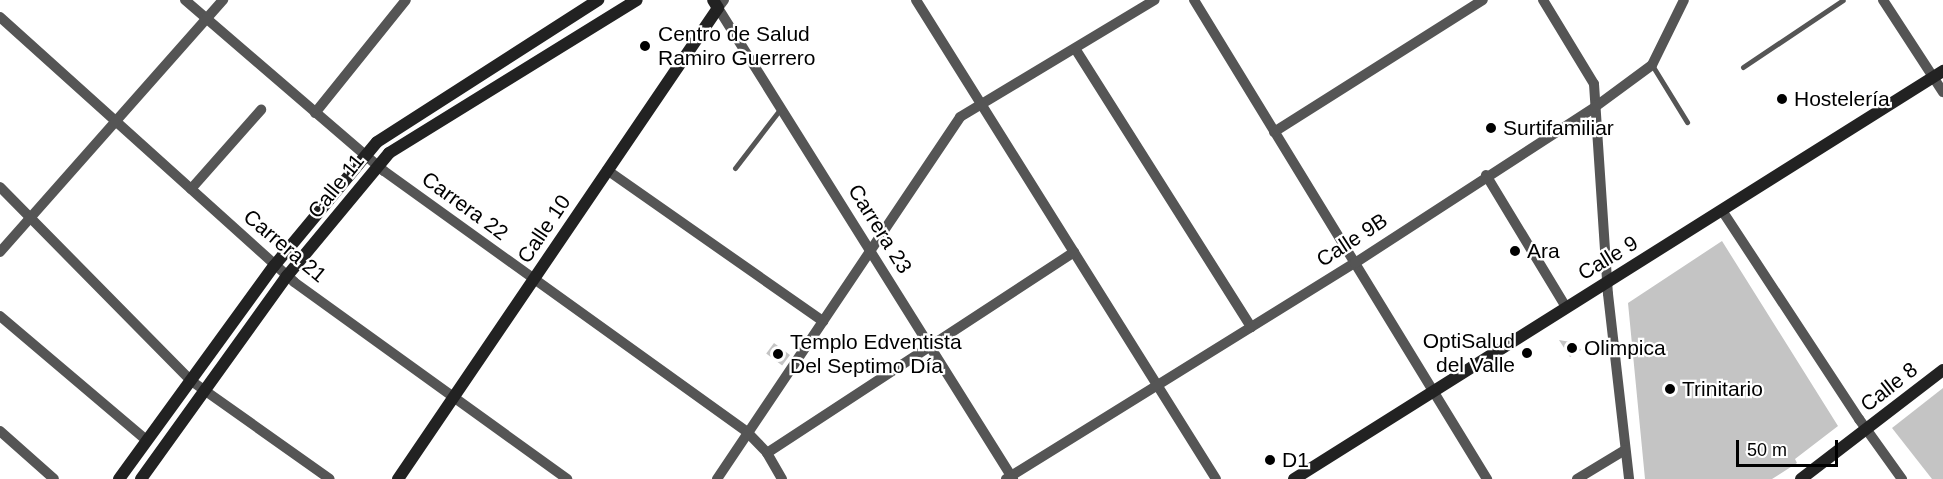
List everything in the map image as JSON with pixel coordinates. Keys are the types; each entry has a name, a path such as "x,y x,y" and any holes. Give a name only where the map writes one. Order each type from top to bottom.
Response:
{"street":[{"name":"Carrera 22","path":"185,0 378,166 748,433 767,453 782,479"},
{"path":"0,252 223,0"},
{"path":"315,113 406,0"},
{"name":"Calle 11","path":"119,479 274,266 365,156 392,130 598,0"},
{"name":"Calle 11","path":"141,479 287,276 378,166 402,141 637,0"},
{"path":"916,0 1216,479"},
{"path":"717,479 960,117 1076,50 1155,0"},
{"path":"1194,0 1487,479"},
{"path":"1274,132 1482,0"},
{"path":"1543,0 1594,84 1607,281 1629,479"},
{"name":"Calle 9B","path":"1010,478 1156,384 1355,263 1486,175 1595,107 1652,65 1684,0"},
{"path":"1883,0 1938,74 1943,92"},
{"name":"Carrera 23","path":"718,3 1010,478"},
{"name":"Calle 10","path":"398,479 718,3"},
{"name":"Carrera 21","path":"0,17 274,266 452,398 567,479"},
{"path":"1076,50 1251,327"},
{"name":"Calle 9","path":"1294,479 1607,281 1723,212 1938,74"},
{"path":"191,189 261,110"},
{"path":"607,170 823,321"},
{"path":"1486,175 1566,307"},
{"path":"0,187 190,380 330,479"},
{"path":"1723,212 1866,430 1902,479"},
{"path":"767,453 931,348 1074,252"},
{"path":"0,316 146,440"},
{"name":"Calle 8","path":"1801,479 1943,370"},
{"path":"0,431 54,479"},
{"path":"1576,479 1625,450"}],"lane":[{"path":"1743,67 1843,0"},
{"path":"1652,65 1687,122"},
{"path":"735,168 781,108"}],"building":[{"path":"1722,241 1838,426 1795,459 1797,463 1772,479 1645,479 1628,303"},
{"name":"Olimpica","path":"1559,340 1576,343 1581,350 1570,357"},
{"name":"Templo Edventista Del Septimo Día","path":"774,343 790,355 782,365 766,353"},
{"path":"1943,388 1943,479 1932,479 1892,428"}],"place":[{"name":"Centro de Salud Ramiro Guerrero","path":"645,46"},
{"name":"Hostelería","path":"1782,99"},
{"name":"Surtifamiliar","path":"1491,128"},
{"name":"Ara","path":"1515,251"},
{"name":"Olimpica","path":"1572,348"},
{"name":"OptiSalud del Valle","path":"1527,353"},
{"name":"Templo Edventista Del Septimo Día","path":"778,354"},
{"name":"Trinitario","path":"1670,389"},
{"name":"D1","path":"1270,460"}]}
